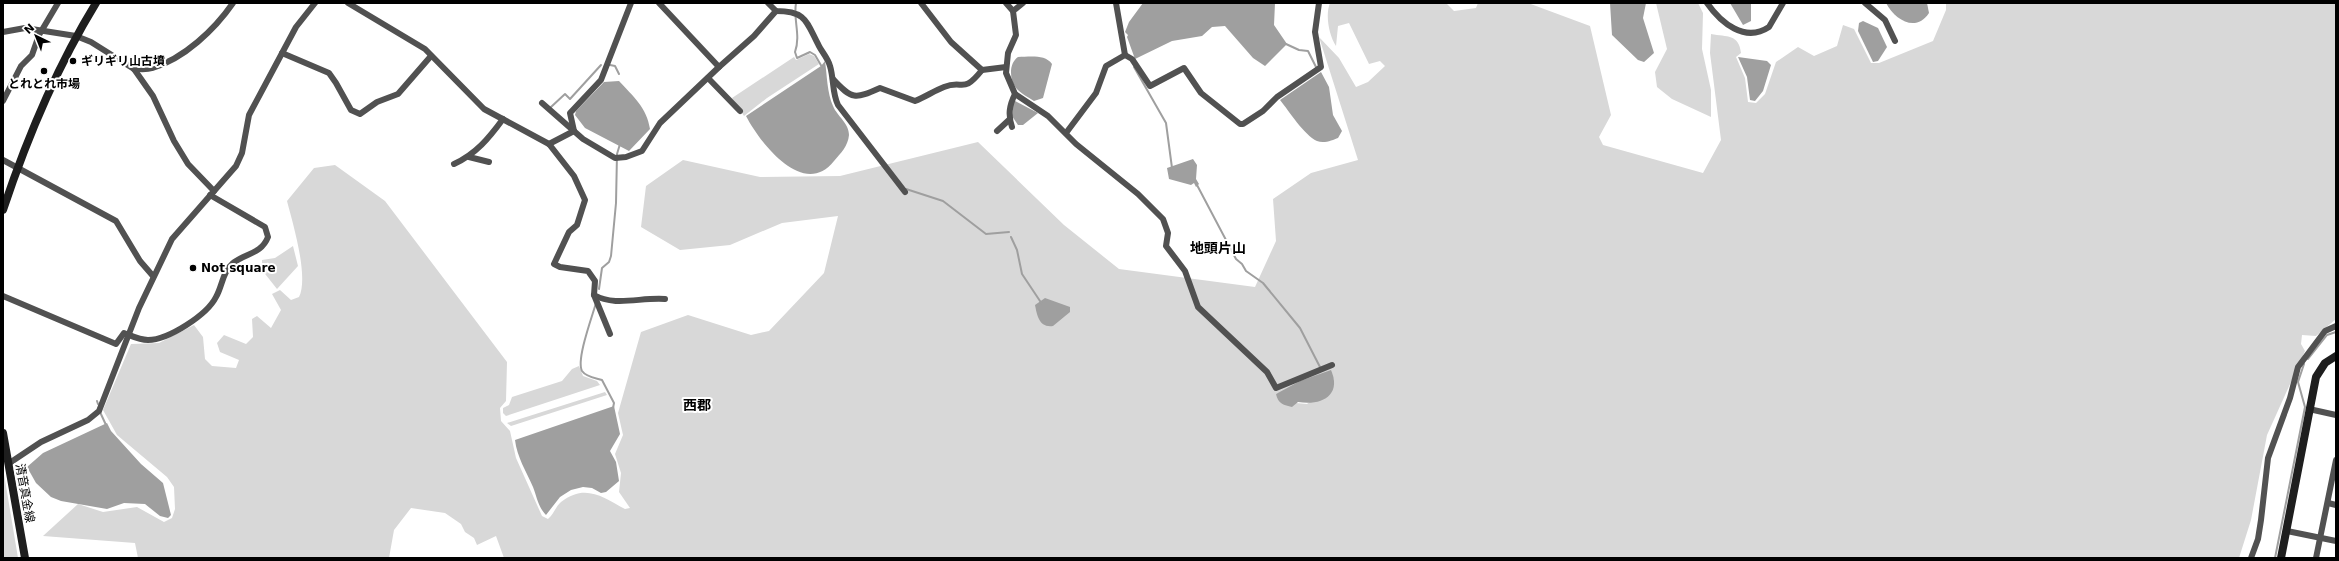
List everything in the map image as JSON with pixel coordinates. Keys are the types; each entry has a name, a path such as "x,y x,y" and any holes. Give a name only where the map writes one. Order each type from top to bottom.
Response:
{"main road":[{"path":"3,210 17,168 76,36 96,3"},
{"path":"2281,558 2316,376 2325,363 2336,356"},
{"name":"清音真金線","path":"3,433 25,558"}],"street":[{"path":"3,101 21,66 32,55 41,32 58,3"},
{"path":"134,69 152,68 186,50 210,33 233,3"},
{"path":"8,464 41,442 94,416 98,411 128,334 153,276 172,239 240,158 248,115 296,28 315,3"},
{"path":"348,3 413,41 431,56 484,109 549,144 574,176 585,200 577,225 569,232 554,264 560,267 588,271 595,281 594,295 610,334"},
{"path":"574,131 570,112 601,80 631,3"},
{"path":"659,3 719,66"},
{"path":"768,3 776,11 787,11 804,17 810,24 818,45 830,64 835,99 838,105 905,192"},
{"path":"921,3 951,42 982,70"},
{"path":"1006,3 1013,11 1016,35 1008,53 1006,73 1015,94 1048,116 1119,180 1138,194 1163,219 1168,238 1166,246 1185,271 1198,307 1267,372 1276,388 1332,365"},
{"path":"1013,11 1023,3"},
{"path":"1116,3 1124,55"},
{"path":"1124,55 1132,59 1150,86 1184,68 1201,93 1240,124 1263,111 1277,97 1317,69 1322,61 1315,32 1319,3"},
{"path":"1707,3 1729,26 1740,31 1754,33 1769,27 1783,3"},
{"path":"1865,3 1885,20 1895,41"},
{"path":"542,103 574,131 617,158 626,157 642,151 660,123 719,66 754,36 776,11"},
{"path":"3,32 25,28 41,32 76,36 91,42 134,69 153,96 174,141 188,164 212,193 265,227 268,237 265,244 249,256 232,264 226,272 215,299 189,323 160,338 143,339 124,333 116,344 3,296"},
{"path":"282,53 328,74 336,83 351,110 360,114 377,102 398,94 431,56"},
{"path":"1066,133 1096,93 1106,66 1124,55"},
{"path":"833,79 851,96 859,97 880,88 915,101 945,86 966,86 974,80 982,70 1006,67"},
{"path":"708,78 740,112"},
{"path":"1012,127 1010,118 1010,103 1015,94"},
{"path":"997,131 1010,118"},
{"path":"454,164 469,158 487,140 503,119"},
{"path":"549,144 574,131"},
{"path":"469,158 489,162"},
{"path":"3,160 116,221 140,261 153,276"},
{"path":"594,295 610,301 650,298 665,299"},
{"path":"2251,558 2258,539 2268,458 2290,398 2298,367 2325,331 2336,326"},
{"path":"2309,409 2336,415"},
{"path":"2316,558 2336,460"},
{"path":"2328,503 2336,505"},
{"path":"2287,531 2336,541"}],"shaded area":[{"path":"1143,3 1275,3 1274,25 1287,44 1265,66 1253,58 1225,26 1212,27 1202,36 1172,41 1135,59 1127,37 1128,35 1125,32 1129,22"},
{"path":"1330,3 1446,3 1454,11 1476,8 1478,3 1528,3 1590,26 1611,115 1599,137 1603,145 1703,173 1721,140 1710,53 1711,34 1727,36 1738,42 1741,53 1736,57 1745,78 1748,102 1756,103 1765,94 1776,62 1798,47 1814,56 1837,46 1843,25 1854,29 1871,63 1879,63 1933,41 1946,10 1946,3 2336,3 2336,319 2316,336 2302,335 2301,344 2305,351 2267,435 2251,520 2239,558 504,558 496,536 477,545 474,538 465,532 461,524 445,513 411,508 394,530 389,558 138,558 135,543 43,536 78,504 103,512 137,507 164,522 172,518 175,509 174,487 167,477 117,435 103,410 131,344 159,343 194,325 203,337 205,359 212,366 236,368 239,360 220,352 217,343 224,335 246,344 253,337 252,319 257,316 271,328 281,310 272,294 280,290 291,300 299,297 302,288 301,264 287,201 314,168 335,165 385,201 507,362 506,401 500,408 501,421 510,431 516,458 542,516 548,519 561,502 578,493 594,494 625,509 630,508 619,492 621,473 615,454 623,435 618,413 641,332 688,315 751,335 769,331 824,273 838,216 782,223 730,245 680,250 641,227 646,186 683,160 760,177 840,176 978,142 1064,225 1119,269 1255,287 1276,241 1273,199 1311,173 1358,160 1319,37 1339,58 1356,87 1368,82 1385,66 1380,61 1369,64 1349,23 1338,26 1336,46 1328,25","holes":["1332,373 1334,382 1307,404 1296,403 1276,394"]},
{"path":"1610,3 1646,3 1643,18 1654,53 1644,62 1638,60 1612,35"},
{"path":"1656,3 1698,3 1703,13 1702,49 1711,90 1711,117 1672,99 1657,87 1655,72 1667,49"},
{"path":"1730,3 1751,3 1751,21 1743,25"},
{"path":"1886,3 1927,3 1929,13 1924,19 1918,22 1906,22 1895,15"},
{"path":"1863,21 1878,28 1887,47 1878,61 1873,62 1858,31 1859,23"},
{"path":"809,54 814,56 819,64 767,98 744,116 732,98 794,57 796,60"},
{"path":"1018,57 1041,57 1052,64 1043,98 1034,101 1016,88 1012,80 1011,71 1013,63"},
{"path":"1738,57 1767,61 1771,65 1763,91 1755,101 1750,100 1747,77"},
{"path":"825,61 828,90 831,101 835,110 845,123 849,135 846,146 834,161 822,171 809,174 796,170 771,152 752,127 746,116 821,66"},
{"path":"1321,72 1329,87 1333,115 1342,131 1338,138 1323,142 1317,141 1307,134 1280,100"},
{"path":"619,81 643,109 650,129 629,151 585,128 575,115 576,111 604,82"},
{"path":"1015,101 1038,113 1023,125 1018,125 1012,116 1013,103"},
{"path":"1193,159 1197,165 1196,179 1199,184 1196,187 1194,183 1191,185 1169,179 1167,168"},
{"path":"293,246 298,266 277,289 262,270 262,260 275,258"},
{"path":"1045,298 1070,307 1070,312 1053,326 1048,326 1042,323 1037,313 1035,305"},
{"path":"579,366 583,376 597,381 600,385 506,416 503,413 503,408 509,405 512,397 562,381 572,369"},
{"path":"1331,370 1334,379 1334,386 1328,397 1315,402 1298,402 1292,407 1284,405 1278,400 1276,394 1300,381"},
{"path":"605,392 607,395 511,426 507,423"},
{"path":"614,406 620,434 610,451 616,462 619,481 606,492 601,493 592,488 583,487 571,490 560,497 546,515 539,505 520,458 515,440"},
{"path":"107,423 111,431 141,464 163,483 171,515 168,518 160,516 145,504 124,503 107,509 61,501 51,497 36,483 27,467 43,453"},
{"path":"3,468 18,558 3,558"}],"waterway":[{"path":"796,3 795,15 797,46 795,52 797,58 810,52 815,55 822,67"},
{"path":"1286,44 1299,50 1308,51 1317,69"},
{"path":"551,107 565,94 570,99 601,65"},
{"path":"610,65 615,66 619,74"},
{"path":"1134,67 1166,123 1172,168"},
{"path":"599,289 602,268 609,262 611,256 616,203 617,154 620,144"},
{"path":"1197,185 1236,259 1242,264 1246,271 1263,283 1300,328 1321,369"},
{"path":"906,189 943,201 986,234 1009,232"},
{"path":"1011,237 1017,250 1022,274 1042,304"},
{"path":"596,303 583,348 581,365 582,371 586,375 602,380 614,403 613,408"},
{"path":"2308,359 2327,335 2336,332"},
{"path":"2275,558 2305,407 2298,382 2304,364"},
{"path":"100,412 106,425"}],"place":[{"name":"ギリギリ山古墳","path":"73,61"},
{"name":"とれとれ市場","path":"44,71"},
{"name":"Not square","path":"193,268"}],"district":[{"name":"地頭片山","path":"1218,248"},
{"name":"西郡","path":"697,405"}]}
